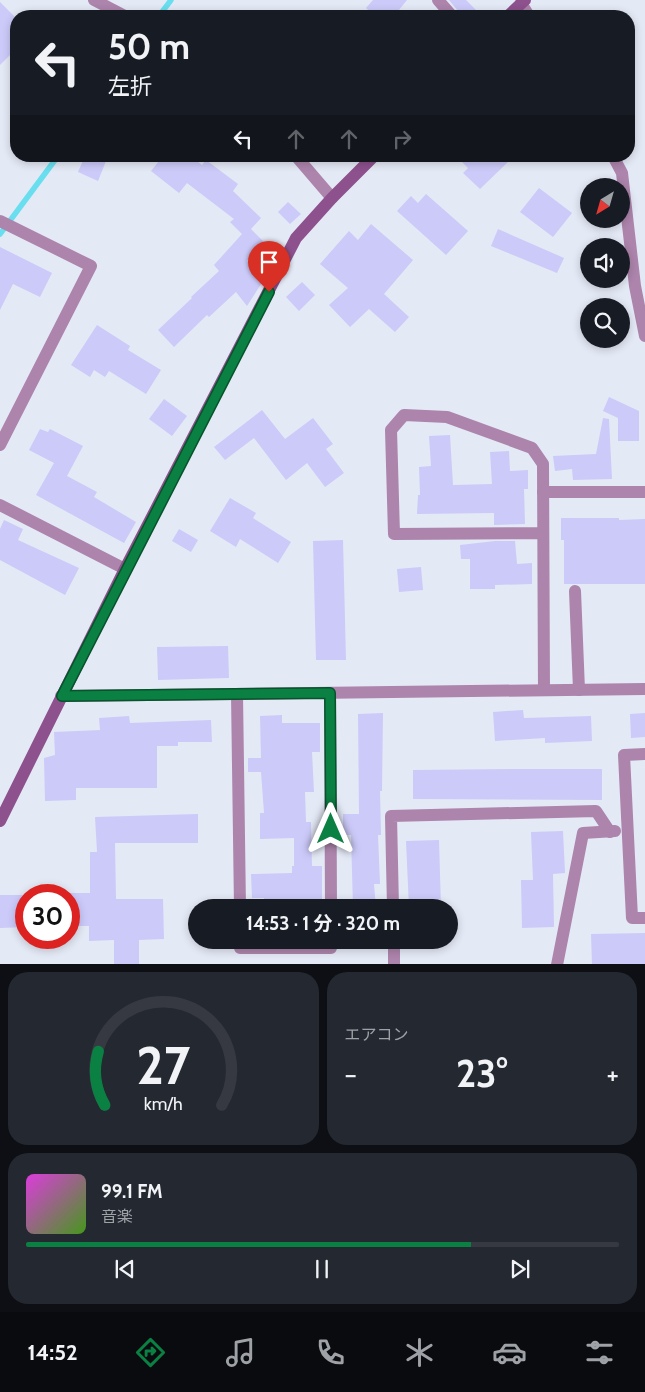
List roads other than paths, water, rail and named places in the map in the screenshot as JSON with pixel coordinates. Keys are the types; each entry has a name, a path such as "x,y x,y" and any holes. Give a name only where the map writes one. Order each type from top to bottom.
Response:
{"street":[{"path":"94,0 113,10"},
{"path":"438,0 447,10"},
{"path":"514,10 523,1"},
{"path":"301,162 332,198"},
{"path":"0,821 125,569 296,238 368,162"},
{"path":"616,162 622,173 641,291 645,336"},
{"path":"0,221 91,266 0,445"},
{"path":"543,533 394,534 391,430 404,415 447,417 532,448 543,464 544,690"},
{"path":"543,492 645,492"},
{"path":"0,505 125,569"},
{"path":"575,591 579,690"},
{"path":"62,696 645,688"},
{"path":"330,693 331,899"},
{"path":"237,694 240,899"},
{"path":"645,754 624,755 632,918 645,918"},
{"path":"393,899 390,816 596,811 610,832"},
{"path":"556,964 583,833 628,831"},
{"path":"394,949 394,964"}],"waterway":[{"path":"164,10 171,0"},
{"path":"0,234 54,162"}]}
